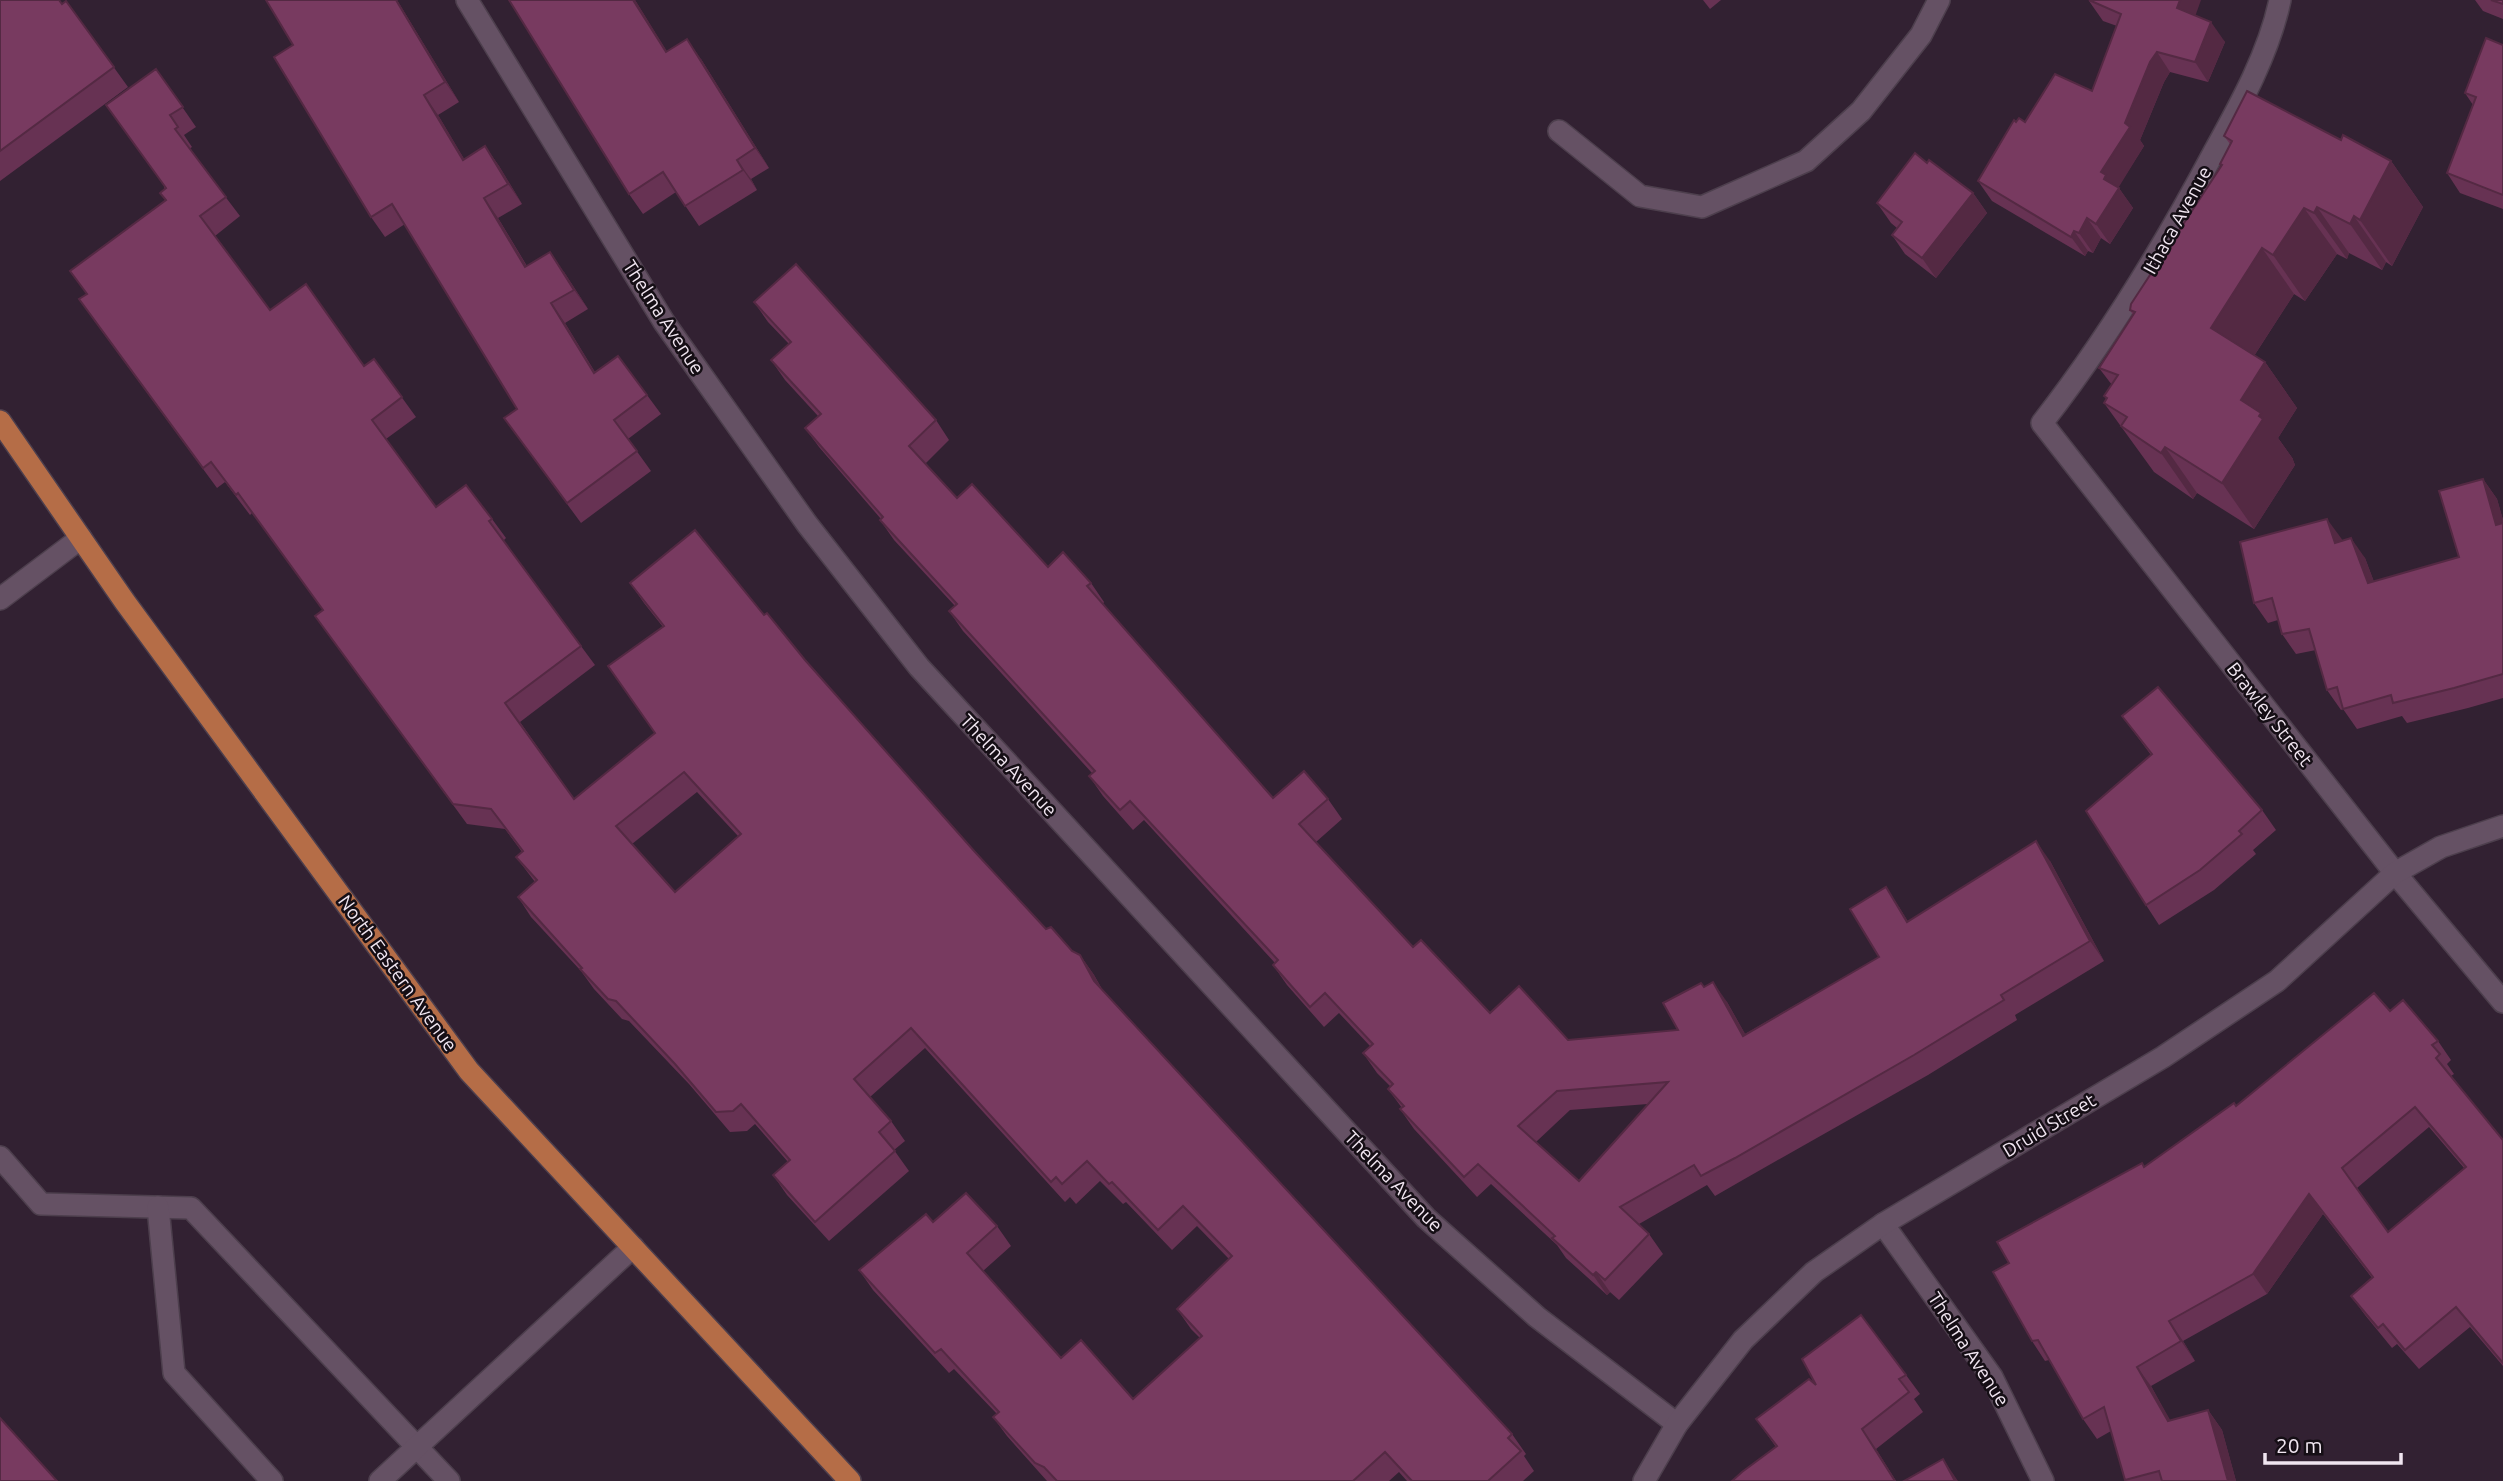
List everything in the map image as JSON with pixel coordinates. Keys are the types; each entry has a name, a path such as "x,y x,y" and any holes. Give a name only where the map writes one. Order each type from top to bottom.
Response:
{"main road":[{"name":"North Eastern Avenue","path":"0,421 80,538 469,1071 850,1481"}],"street":[{"name":"Thelma Avenue","path":"467,0 664,322 807,524 919,667 1426,1218 1537,1317 1677,1424"},
{"path":"1559,131 1640,196 1702,207 1806,162 1861,111 1921,35 1939,0"},
{"name":"Ithaca Avenue","path":"2042,423 2095,355 2158,255 2242,100 2280,0"},
{"name":"Brawley Street","path":"2042,423 2395,873 2503,1002"},
{"path":"0,599 80,538"},
{"name":"Druid Street","path":"1644,1481 1677,1424 1752,1332 1814,1272 1883,1224 2163,1057 2277,981 2395,873 2441,847 2503,825"},
{"path":"0,1157 41,1204 191,1208 449,1481"},
{"path":"158,1207 174,1373 272,1481"},
{"name":"Thelma Avenue","path":"1883,1224 1992,1377 2043,1481"},
{"path":"380,1481 633,1247"}],"building":[{"path":"0,0 59,0 62,4 66,1 114,67 0,151"},
{"path":"266,0 396,0 445,82 424,95 463,160 485,146 508,184 484,198 525,267 550,252 574,290 551,303 594,373 618,356 647,395 614,420 637,451 567,503 504,418 517,409 392,204 371,217 274,57 293,45"},
{"path":"509,0 633,0 666,52 687,39 755,148 737,160 743,170 685,206 663,172 629,194"},
{"path":"2089,0 2180,0 2177,8 2211,22 2195,62 2157,52 2150,62 2125,123 2130,127 2101,172 2106,175 2104,179 2119,188 2096,224 2087,218 2079,233 2074,231 2071,237 1978,181 2014,120 2016,122 2019,118 2025,122 2055,74 2092,91 2121,14"},
{"path":"2486,38 2503,45 2503,195 2447,173 2476,97 2465,93"},
{"path":"156,69 183,107 170,115 178,127 175,129 226,197 200,216 270,310 306,284 364,366 374,359 402,397 372,420 436,507 466,485 492,519 489,521 581,646 505,703 574,799 655,733 608,666 664,626 630,583 695,530 764,615 767,613 805,660 975,852 1046,929 1051,927 1072,951 1080,955 1094,981 1512,1434 1508,1438 1521,1451 1488,1481 1412,1481 1385,1452 1353,1481 1057,1481 1044,1467 1035,1463 993,1417 999,1412 941,1349 935,1353 859,1270 926,1214 933,1222 966,1193 997,1226 967,1253 1061,1358 1081,1340 1133,1399 1202,1336 1177,1309 1232,1256 1183,1206 1158,1230 1112,1182 1109,1184 1087,1161 1062,1184 1056,1177 1051,1182 911,1028 854,1079 891,1121 879,1132 895,1151 815,1222 773,1175 790,1160 741,1104 733,1111 716,1112 616,1001 608,999 580,969 582,968 518,897 537,880 516,857 523,851 491,809 453,804 315,616 323,610 238,493 236,495 211,462 203,468 79,299 87,294 70,271 166,200 160,193 166,188 106,105","holes":["684,772 741,834 675,892 616,826"]},
{"path":"2247,91 2341,140 2343,135 2391,161 2360,220 2354,216 2350,224 2317,207 2314,213 2304,208 2273,255 2262,248 2211,328 2265,362 2241,400 2261,413 2259,416 2263,419 2222,483 2165,447 2161,453 2121,426 2127,417 2104,403 2107,398 2104,396 2118,375 2099,368 2135,312 2130,310 2131,304 2222,165 2220,164 2232,141 2224,136"},
{"path":"1915,153 1927,163 1929,160 1973,193 1922,258 1892,235 1902,222 1877,203"},
{"path":"796,264 936,420 909,446 957,498 972,484 1048,567 1063,552 1091,583 1087,586 1273,798 1304,771 1328,799 1299,824 1413,947 1421,940 1490,1013 1519,986 1568,1040 1678,1030 1663,1003 1701,983 1704,987 1713,982 1743,1036 1879,957 1850,909 1886,887 1907,922 2036,841 2090,941 2001,995 2004,1000 1735,1158 1701,1176 1694,1165 1620,1207 1649,1234 1605,1280 1596,1272 1593,1275 1478,1164 1464,1177 1400,1109 1404,1106 1388,1089 1393,1084 1363,1053 1373,1044 1325,993 1310,1007 1273,965 1278,960 1130,801 1120,810 1089,776 1095,771 949,611 957,604 880,520 883,517 805,428 821,414 771,360 791,342 754,302","holes":["1668,1082 1579,1181 1518,1126 1557,1091"]},
{"path":"2483,479 2496,525 2503,523 2503,674 2393,703 2391,695 2343,709 2337,687 2327,690 2309,629 2282,634 2272,598 2254,603 2240,542 2327,519 2335,543 2351,538 2368,583 2459,557 2439,491"},
{"path":"2158,687 2262,810 2239,831 2242,834 2200,870 2146,905 2086,811 2152,754 2122,716"},
{"path":"2374,993 2390,1011 2403,1000 2438,1041 2432,1045 2440,1054 2436,1058 2503,1140 2503,1363 2456,1307 2405,1350 2383,1324 2378,1328 2351,1296 2373,1277 2309,1194 2253,1274 2169,1321 2181,1341 2137,1367 2168,1421 2208,1410 2228,1481 2162,1481 2159,1471 2125,1480 2104,1407 2083,1419 2038,1340 2032,1341 1993,1272 2009,1263 1997,1242 2142,1163 2144,1167 2234,1103 2236,1106","holes":["2415,1107 2466,1167 2388,1232 2342,1168"]},
{"path":"1861,1315 1906,1375 1899,1379 1909,1392 1862,1429 1895,1481 1732,1481 1777,1446 1756,1419 1809,1379 1816,1385 1802,1359"},
{"path":"0,1418 57,1481 0,1481"},
{"path":"1943,1459 1955,1481 1904,1481"}]}
